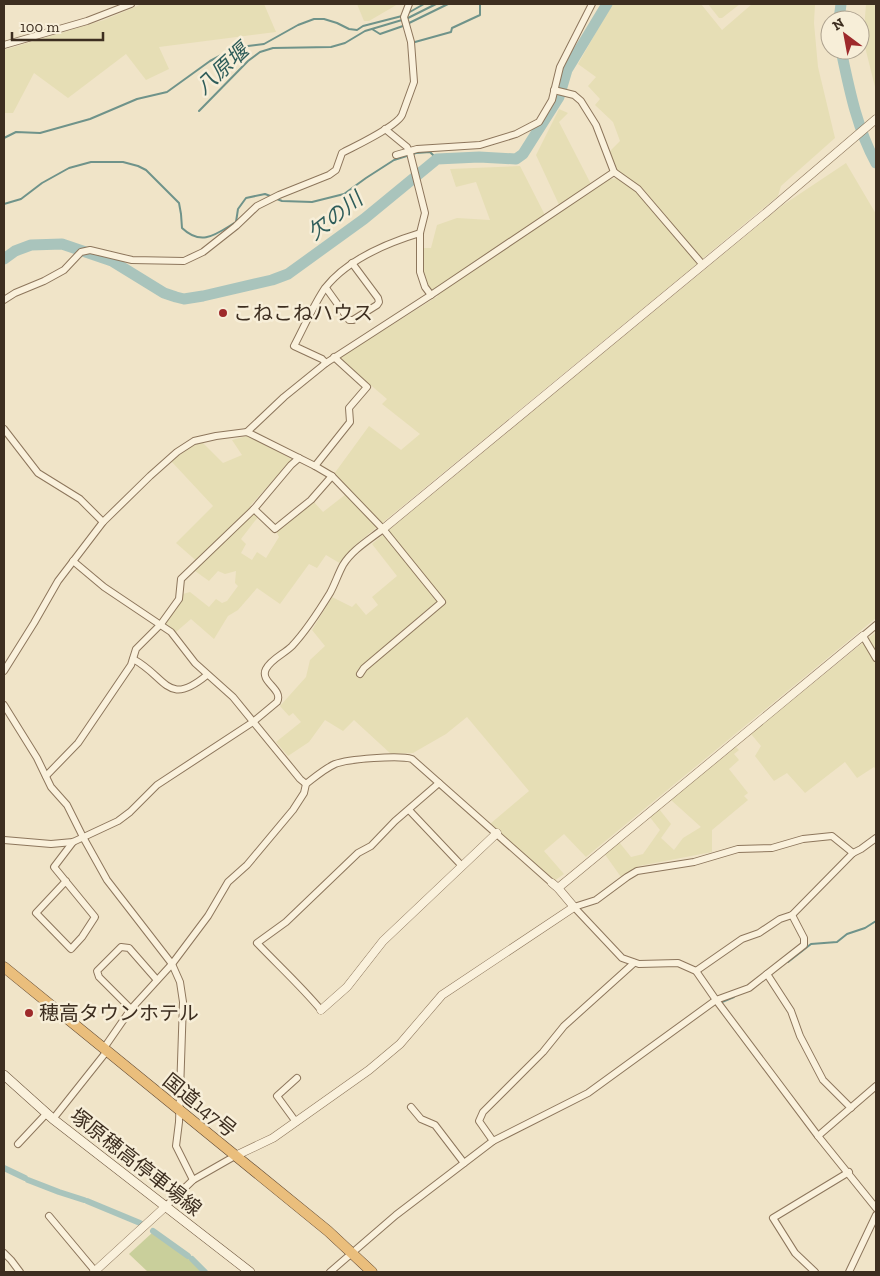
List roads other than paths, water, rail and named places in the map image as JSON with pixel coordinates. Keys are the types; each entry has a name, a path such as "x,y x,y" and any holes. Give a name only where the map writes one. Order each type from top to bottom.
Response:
{"highway":[{"name":"国道147号","path":"4,967 353,1252 372,1272"}],"main road":[{"name":"塚原穂高停車場線","path":"6,1080 164,1207 250,1272"}],"street":[{"path":"4,45 94,19 131,4"},
{"path":"4,300 15,293 51,278 64,270 81,252 90,250 132,260 184,261 203,252 236,226 257,206 279,195 329,176 336,170 342,153 400,119 413,88 414,67 404,14 408,4"},
{"path":"396,155 480,145 516,134 539,122 556,90 560,67 592,4"},
{"path":"556,90 577,97 586,107 603,140 614,172 640,192 703,264"},
{"path":"4,840 51,844 73,842 118,821 130,812 157,785 253,722 277,702 279,698 265,678 266,668 291,646 304,630 330,592 343,565 354,551 383,529 875,120"},
{"path":"385,129 404,144 410,154 418,182 425,213 420,233 420,272 425,286 432,295"},
{"path":"247,432 284,397 334,357 432,295 614,172"},
{"path":"326,363 322,359 294,346 317,301 326,288 340,272 370,252 420,233"},
{"path":"326,288 349,320 353,320 377,305 379,302 378,298 352,263"},
{"path":"315,466 350,422 349,408 367,387 334,357"},
{"path":"4,429 38,473 80,499 104,522"},
{"path":"4,671 58,581 104,522 150,476 177,452 194,441 247,432 332,476 383,529 442,602 364,668 360,674"},
{"path":"46,776 78,743 131,665 136,649 161,624 178,599 181,580 254,509 299,458"},
{"path":"254,509 276,529 311,500 332,476"},
{"path":"73,562 104,587 171,632 195,663 233,697 306,784"},
{"path":"555,886 876,625"},
{"path":"863,636 876,658"},
{"path":"133,659 170,688 177,691 196,684 207,675"},
{"path":"4,705 38,758 51,787 67,805 107,880 172,964 180,982 183,1002 176,1146 193,1180"},
{"path":"18,1144 50,1116 105,1050 132,1009 172,964 208,916 228,882 247,865 296,806 304,793 306,784 334,764 345,761 401,758 412,759 497,833 555,886 622,958 646,965 678,963 696,971 818,1136 849,1172 876,1208"},
{"path":"440,783 395,821 372,846 358,853 286,922 257,943 290,978 298,983 322,1010 348,987 383,941 497,833"},
{"path":"408,810 462,866"},
{"path":"48,1216 95,1272 193,1180 235,1156 273,1138 369,1070 400,1044 442,995 574,907 596,900 627,877 637,872 694,862 738,849 772,848 803,839 832,836 853,853"},
{"path":"696,971 742,940 792,915 853,853 862,849 876,838"},
{"path":"66,881 36,913 71,949 82,937 95,917 66,881 54,867 73,842"},
{"path":"330,1272 396,1215 493,1141 588,1093 716,1000 749,988 804,945 804,938 792,915"},
{"path":"132,1009 99,976 97,971 122,947 129,948 157,980"},
{"path":"493,1141 480,1121 483,1112 543,1052 564,1026 634,963"},
{"path":"767,974 792,1011 800,1036 823,1080 851,1108"},
{"path":"296,1122 277,1096 298,1078"},
{"path":"818,1136 876,1086"},
{"path":"410,1107 420,1119 434,1125 464,1163"},
{"path":"814,1272 795,1253 773,1218 849,1172"},
{"path":"849,1272 876,1215"},
{"path":"4,1253 20,1272"}],"waterway":[{"path":"408,13 424,4"},
{"name":"八原堰","path":"406,19 436,4"},
{"path":"372,29 380,34 403,26 448,4"},
{"path":"415,42 451,32 452,28 480,15 480,4"},
{"name":"欠の川","path":"4,259 15,251 31,245 62,244 112,261 164,293 184,299 272,280 288,274 364,219 437,159 479,157 516,159 523,154 559,97 567,70 607,4"},
{"path":"840,10 841,4"},
{"path":"4,138 16,132 40,133 90,119 137,99 167,92 210,61 227,52 264,44 298,25 314,19 324,19 349,29 357,30 363,26 402,16"},
{"name":"八原堰","path":"199,111 248,61 260,52 273,48 331,47 345,43 365,31 402,20"},
{"path":"843,60 859,122 876,163"},
{"path":"277,199 282,201 312,202 344,194 394,160 416,153 430,152 437,159"},
{"path":"4,204 21,199 42,183 69,168 91,162 123,162 146,170 179,203 182,228 196,237 209,237 236,222 238,209 246,198 265,194 273,197"},
{"path":"788,962 811,944 837,942 847,934 865,928 876,921"},
{"path":"722,1002 734,997"},
{"path":"4,1168 25,1178"},
{"path":"28,1180 84,1200"},
{"path":"87,1201 140,1223"},
{"path":"153,1231 188,1256"},
{"path":"192,1259 205,1272"}],"place":[{"name":"こねこねハウス","path":"223,313"},
{"name":"穂高タウンホテル","path":"29,1013"}]}
